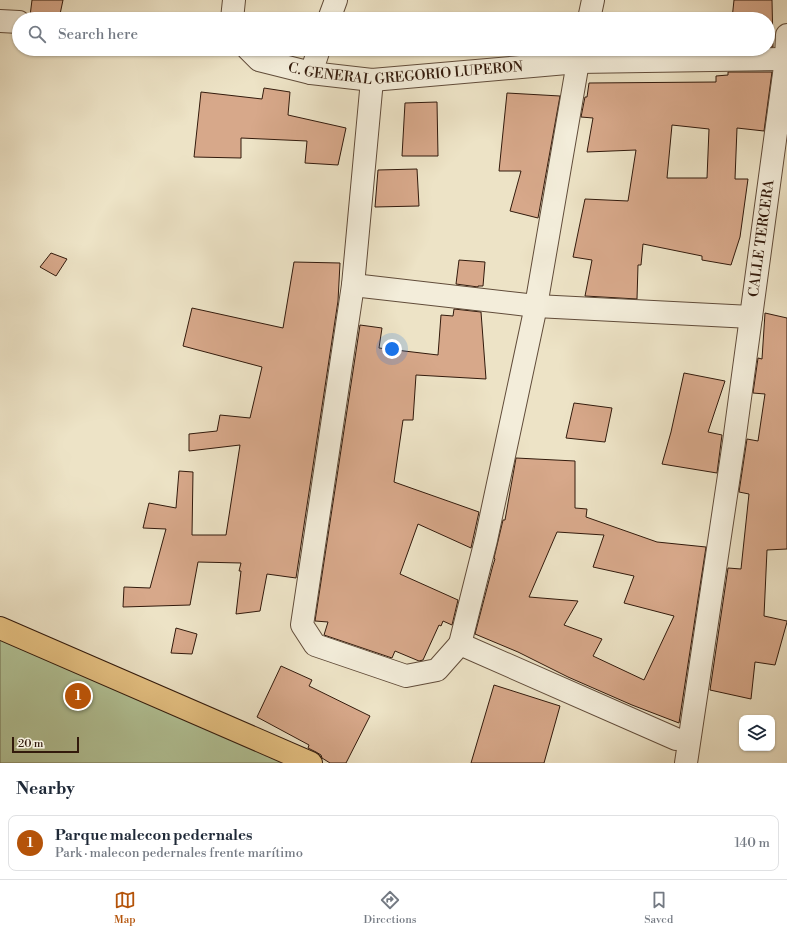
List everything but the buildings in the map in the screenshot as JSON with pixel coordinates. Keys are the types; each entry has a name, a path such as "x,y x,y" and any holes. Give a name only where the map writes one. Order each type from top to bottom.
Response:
{"main road":[{"path":"0,628 311,763"}],"street":[{"path":"233,12 234,0"},
{"path":"332,12 336,0"},
{"path":"590,12 593,0"},
{"path":"0,20 12,21"},
{"name":"CALLE TERCERA","path":"686,763 734,442 786,59 787,35"},
{"name":"C. GENERAL GREGORIO LUPERON","path":"255,56 259,60 311,73 372,80 580,56 786,59"},
{"path":"311,73 317,56"},
{"path":"372,80 353,285 302,625 315,645 406,676 437,670 460,644 486,540 536,306 580,56"},
{"path":"353,285 536,306 751,317"},
{"path":"460,644 676,739"}],"green space":[{"path":"0,628 311,763 0,763"}],"place":[{"name":"Parque malecon pedernales","path":"78,696"}]}
